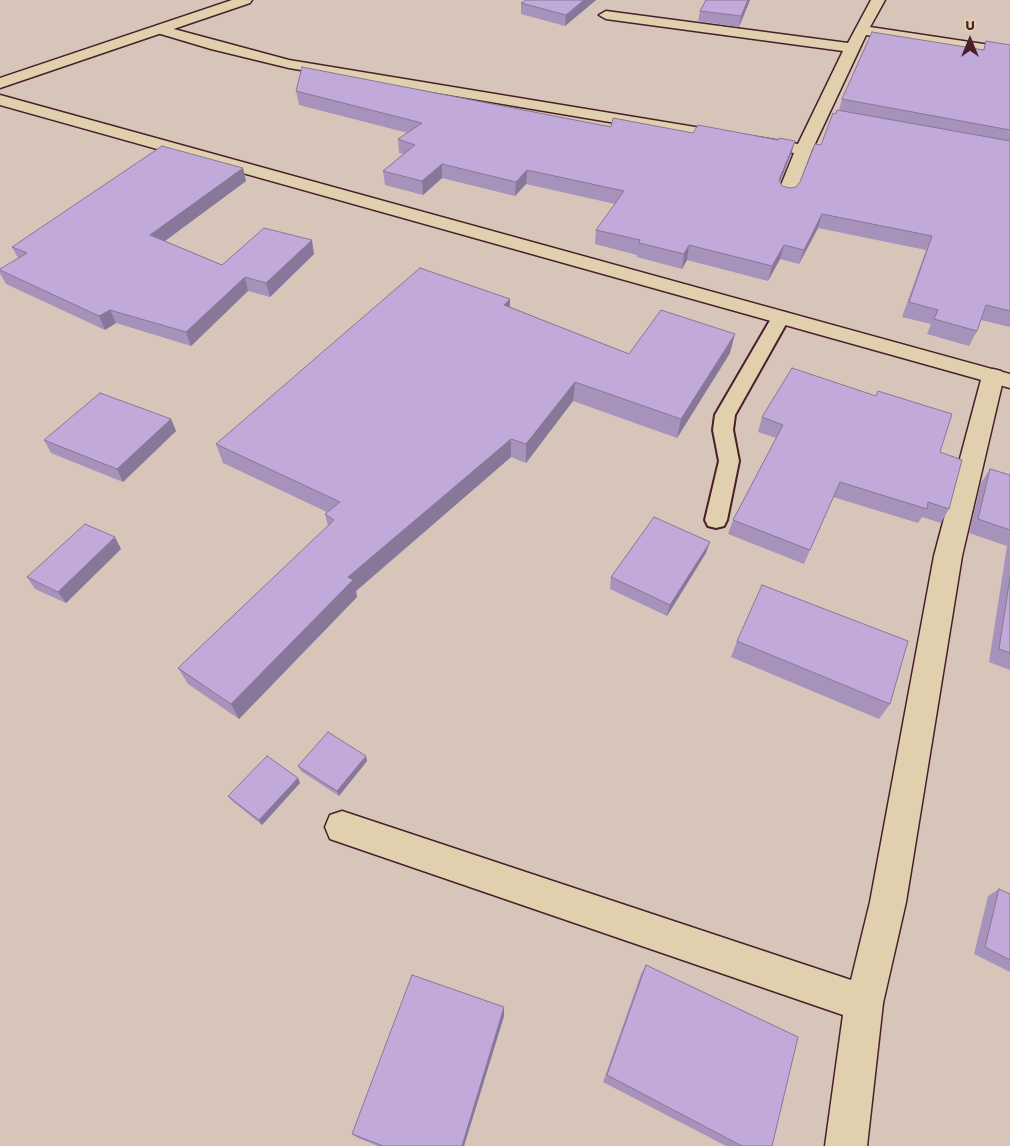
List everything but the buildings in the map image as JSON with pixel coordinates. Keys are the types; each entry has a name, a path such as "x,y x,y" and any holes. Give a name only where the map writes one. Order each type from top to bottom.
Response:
{"street":[{"path":"1,95 159,29 246,0"},
{"path":"786,195 804,150 825,116 852,48 878,0"},
{"path":"606,15 852,48"},
{"path":"159,29 216,46 289,64 804,150"},
{"path":"861,30 1010,52"},
{"path":"1,95 1002,378 948,556 890,893 864,1004 846,1146"},
{"path":"342,828 864,1004"}],"lane":[{"path":"716,520 730,461 723,430 725,415 781,317"}]}
